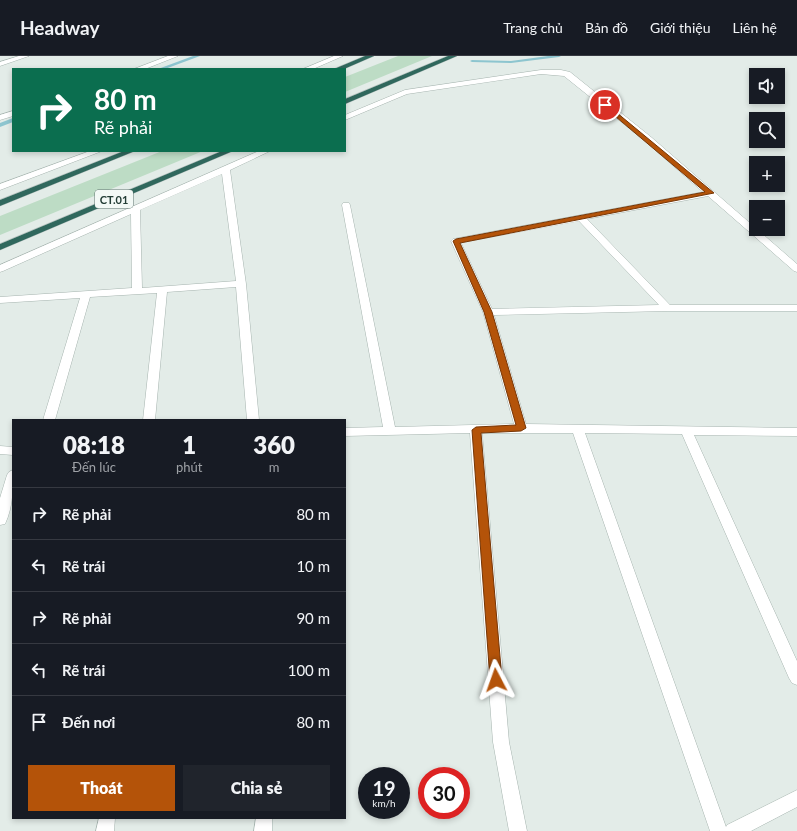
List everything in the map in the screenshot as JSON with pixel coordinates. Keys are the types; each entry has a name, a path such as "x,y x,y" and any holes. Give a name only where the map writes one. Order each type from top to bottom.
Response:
{"highway":[{"path":"341,68 371,56"},
{"path":"346,102 454,56"},
{"path":"0,203 128,152"},
{"name":"CT.01","path":"0,247 227,152"}],"street":[{"path":"0,64 26,56"},
{"path":"141,68 175,56"},
{"path":"310,68 340,56"},
{"path":"346,118 405,92 424,88 541,72 561,72 567,74 648,139 797,269"},
{"path":"0,118 12,113"},
{"path":"0,187 95,152"},
{"path":"0,269 264,152"},
{"path":"225,168 241,284 254,419"},
{"path":"521,428 488,312 456,241 582,219 710,193"},
{"path":"346,204 390,431"},
{"path":"135,208 137,290"},
{"path":"582,219 667,308"},
{"path":"0,300 241,284"},
{"path":"149,419 162,290"},
{"path":"49,419 86,295"},
{"path":"488,312 667,308 797,308"},
{"path":"346,432 521,428 797,432"},
{"path":"476,430 501,742 518,831"},
{"path":"578,430 719,831"},
{"path":"686,431 797,678"},
{"path":"0,450 12,452"},
{"path":"0,520 12,478"},
{"path":"733,831 797,798"},
{"path":"105,831 107,819"},
{"path":"263,831 264,819"}],"green space":[{"path":"398,56 432,56 346,92 346,77"},
{"path":"160,152 201,152 0,235 0,216"}],"waterway":[{"path":"163,68 198,56"},
{"path":"472,61 511,62 559,56"},
{"path":"0,125 12,120"}],"route":[{"path":"496,680 476,430 521,428 488,312 456,241 582,219 710,193 648,139 605,105"}]}
